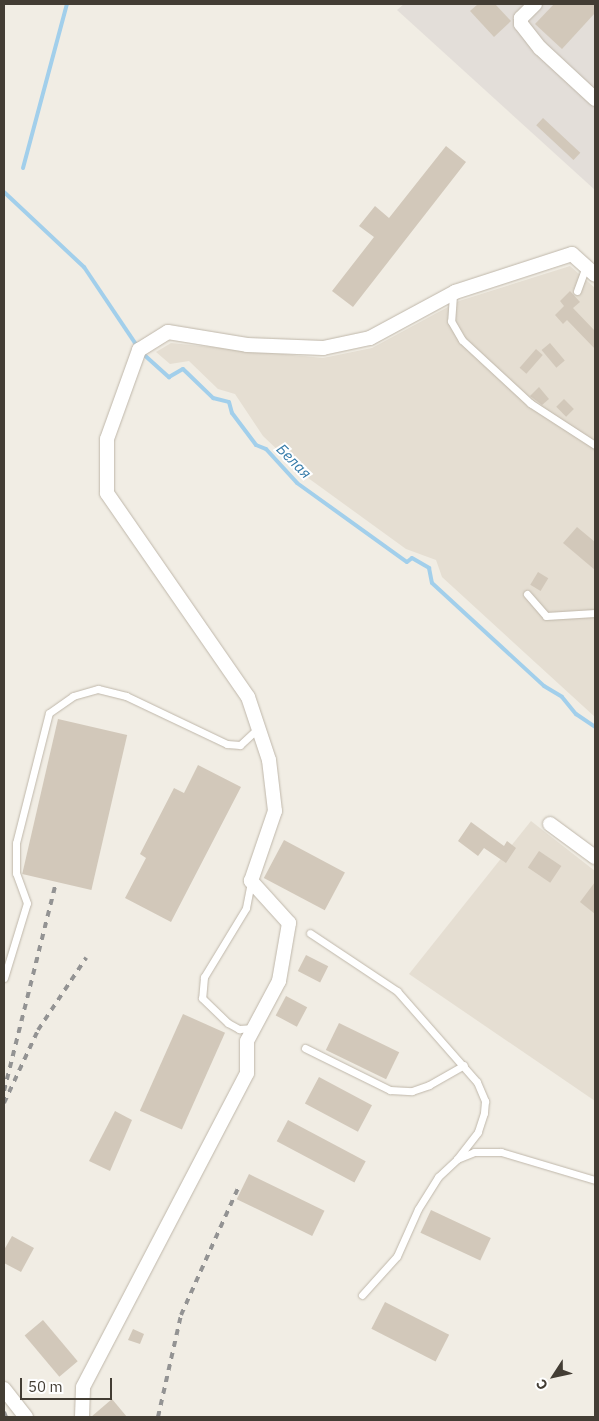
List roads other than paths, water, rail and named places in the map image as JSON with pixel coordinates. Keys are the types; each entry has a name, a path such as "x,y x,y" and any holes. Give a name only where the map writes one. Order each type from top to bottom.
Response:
{"street":[{"path":"535,4 521,18 521,24 540,48 595,99"},
{"path":"82,1417 83,1387 247,1073 247,1041 279,981 289,923 251,882 274,811 269,760 248,697 107,493 107,440 139,350 168,332 247,345 323,348 370,338 455,292 572,254 590,270"},
{"path":"550,824 595,857"},
{"path":"4,1389 26,1417"}],"lane":[{"path":"577,291 590,270"},
{"path":"455,292 449,309 451,321 462,340 530,403 595,445"},
{"path":"527,594 546,616 595,613"},
{"path":"4,978 27,903 16,872 16,843 49,713 73,696 98,689 126,696 227,744 240,745 258,728"},
{"path":"251,882 246,908 204,978 202,998 228,1023 238,1029 254,1028"},
{"path":"310,933 397,991 464,1065 485,1101 478,1132 457,1159 438,1177 423,1201 397,1256 362,1295"},
{"path":"305,1048 390,1090 412,1090 429,1085 464,1065"},
{"path":"457,1159 474,1152 501,1152 595,1180"}],"waterway":[{"path":"23,168 67,4"},
{"name":"Белая","path":"4,192 84,267 137,346"},
{"name":"Белая","path":"141,352 169,377 183,369 213,398 229,402 232,413 256,445 266,449 297,483 407,562 412,558 429,568 432,583 544,686 562,697 576,714 595,727"}],"railway":[{"path":"4,1091 55,886"},
{"path":"4,1103 38,1030 86,958"},
{"path":"158,1417 181,1315 238,1188"},
{"path":"4,1412 6,1417"}]}
